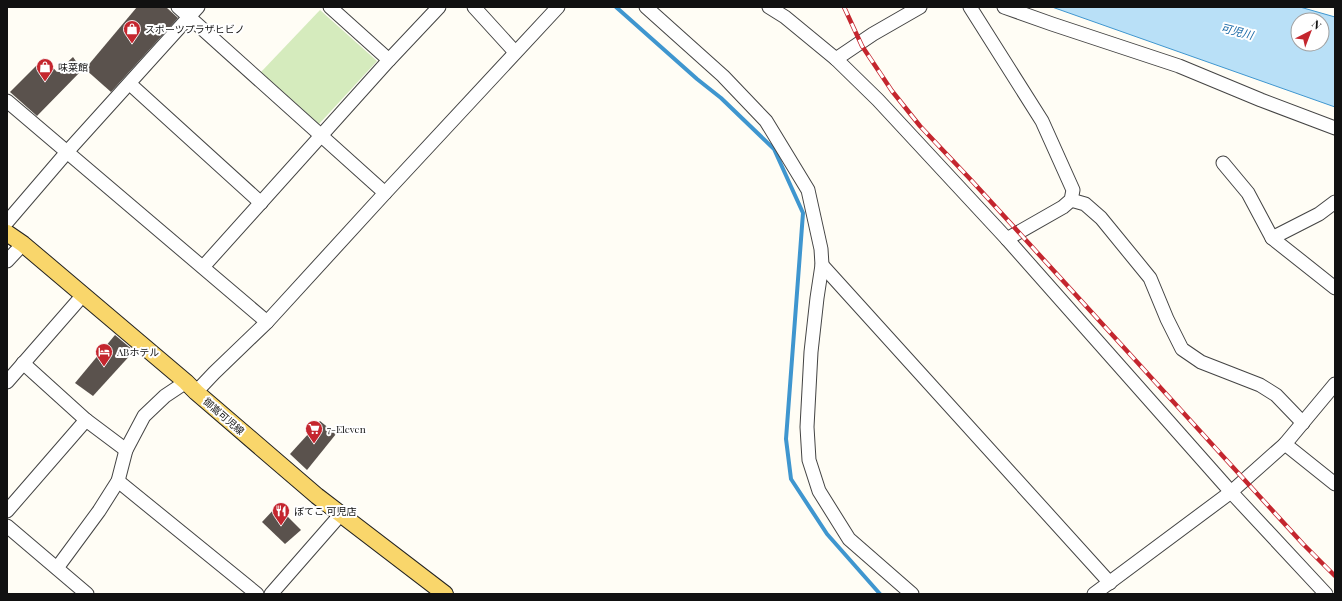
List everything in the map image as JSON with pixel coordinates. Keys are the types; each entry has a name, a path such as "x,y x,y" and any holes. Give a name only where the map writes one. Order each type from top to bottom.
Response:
{"main road":[{"name":"御嵩可児線","path":"7,233 23,244 317,496 445,594"}],"street":[{"path":"178,7 194,12 322,135 385,193"},
{"path":"330,7 389,60"},
{"path":"204,267 389,60 439,7"},
{"path":"474,7 515,52"},
{"path":"57,568 99,512 118,481 126,450 144,416 165,396 191,387 214,373 267,322 558,7"},
{"path":"646,7 723,76 766,122 808,190 821,249 822,266 811,352 807,427 809,460 819,491 849,539 912,594"},
{"path":"768,7 785,17 836,59 878,100 1007,240 1230,492 1326,594"},
{"path":"836,59 872,34 920,7"},
{"path":"970,7 1042,121 1073,190 1071,200 1063,207 1007,240"},
{"path":"1004,7 1179,66 1261,100 1335,128"},
{"path":"7,222 67,152 194,12"},
{"path":"130,84 261,202"},
{"path":"7,101 267,322"},
{"path":"1223,163 1248,193 1272,238 1335,288"},
{"path":"1071,200 1085,204 1101,218 1150,278 1167,319 1182,349 1201,362 1260,384 1276,395 1303,423"},
{"path":"1272,238 1319,214 1335,202"},
{"path":"7,261 23,244"},
{"path":"822,266 1110,583"},
{"path":"7,382 83,295"},
{"path":"23,363 86,420 126,450"},
{"path":"1094,594 1230,492 1285,444 1335,384"},
{"path":"7,511 86,420"},
{"path":"1285,444 1335,484"},
{"path":"118,481 257,594"},
{"path":"271,594 341,514"},
{"path":"7,526 87,594"}],"green space":[{"path":"320,10 377,61 319,124 261,72"}],"water":[{"name":"可児川","path":"1052,7 1300,7 1318,12 1290,12 1290,52 1330,52 1330,16 1335,17 1335,107"}],"building":[{"name":"スポーツプラザヒビノ","path":"137,7 166,7 178,18 111,92 85,69"},
{"name":"味菜館","path":"73,57 82,70 37,116 10,92 44,58 57,72"},
{"name":"ABホテル","path":"115,335 134,351 93,396 75,383"},
{"name":"7-Eleven","path":"320,421 336,434 307,470 290,454"},
{"name":"ぼてこ 可児店","path":"277,506 301,530 285,544 262,522"}],"waterway":[{"path":"616,7 697,79 721,98 774,149 803,213 786,439 791,479 827,534 880,594"}],"railway":[{"path":"844,7 862,46 892,91 920,126 1303,544 1335,576"}],"place":[{"name":"スポーツプラザヒビノ","path":"132,44"},
{"name":"味菜館","path":"45,82"},
{"name":"ABホテル","path":"104,367"},
{"name":"7-Eleven","path":"314,444"},
{"name":"ぼてこ 可児店","path":"281,526"}]}
